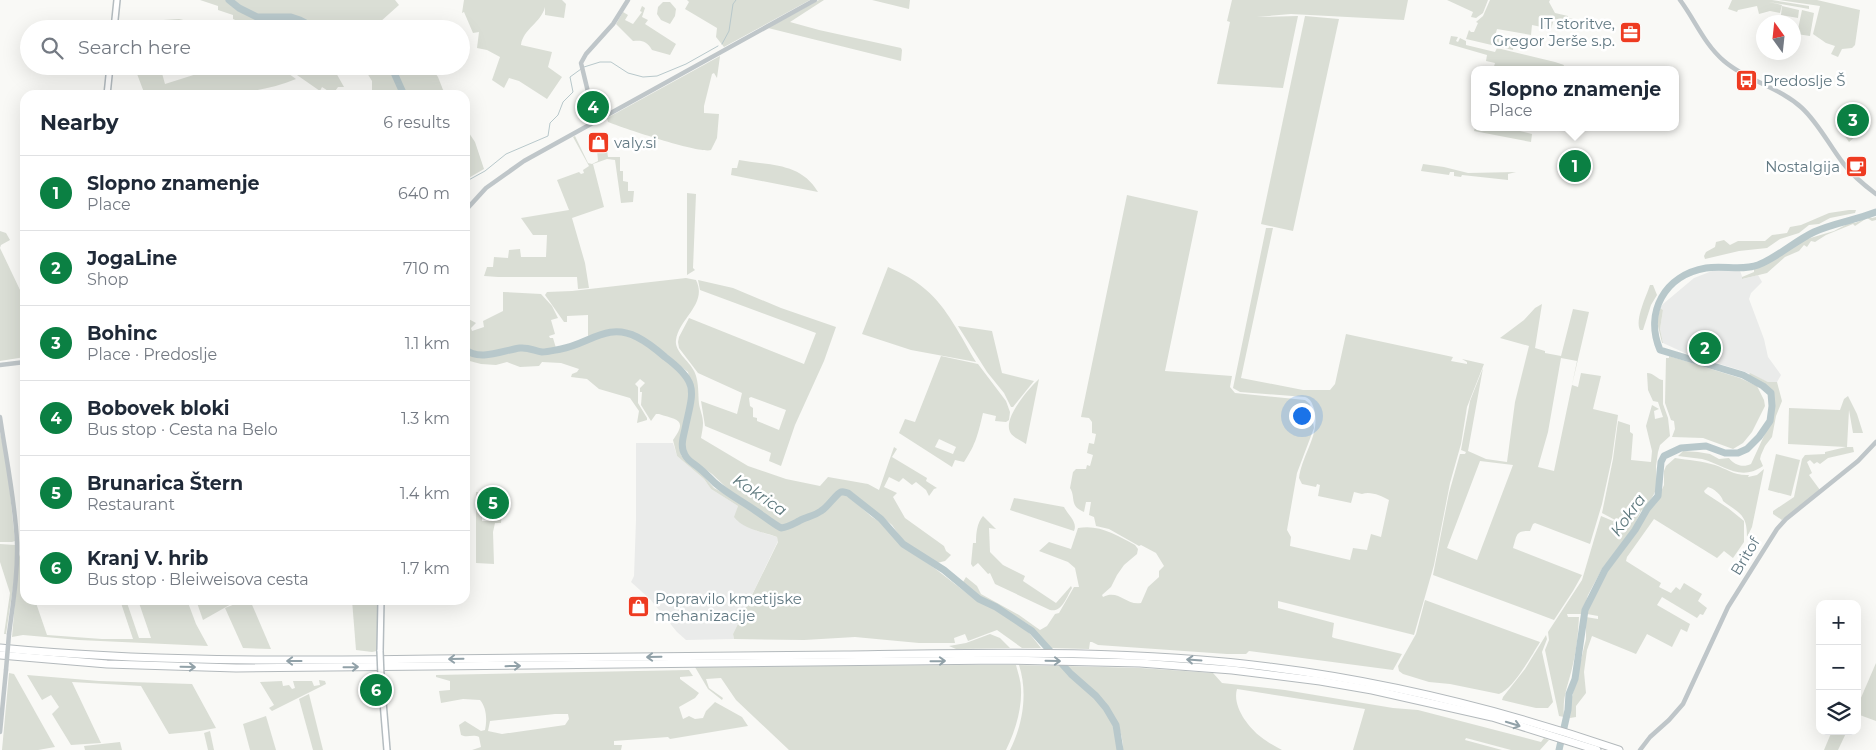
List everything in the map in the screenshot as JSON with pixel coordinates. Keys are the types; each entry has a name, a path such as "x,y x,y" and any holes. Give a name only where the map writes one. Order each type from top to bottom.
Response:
{"highway":[{"path":"0,648 107,657 236,661 1000,653 1096,654 1199,660 1316,674 1450,700 1578,740 1619,750"},
{"path":"0,655 126,665 236,668 1005,660 1140,663 1232,670 1320,681 1460,709 1549,731"},
{"path":"1578,740 1597,750"}],"main road":[{"path":"115,20 117,0"},
{"path":"108,90 109,75"},
{"path":"381,605 381,677 387,750"}],"street":[{"path":"601,118 588,92 581,65 586,54 613,24 628,0"},
{"path":"470,205 486,188 512,169 815,0"},
{"path":"1680,0 1701,35 1716,54 1736,70 1787,96 1803,109 1814,120 1844,164 1862,183 1876,194"},
{"path":"0,365 20,363"},
{"path":"0,417 17,541 15,587 8,634 0,732"},
{"name":"Britof","path":"1640,750 1683,704 1728,607 1772,535 1786,519 1858,461 1876,442"}],"shaded area":[{"path":"200,0 227,0 239,11 255,18 299,20 235,20 233,19 233,15 218,10 218,6"},
{"path":"231,0 395,0 399,5 382,20 300,20 292,16 259,16"},
{"path":"464,0 562,0 566,4 564,18 545,15 545,7 543,13 522,39 521,45 552,52 548,67 562,77 547,99 519,81 509,78 504,88 492,80 500,57 487,50 477,48 479,32 473,33 470,20 467,20 464,12 462,13"},
{"path":"687,0 810,0 724,47 716,37 717,28 685,9 689,2"},
{"path":"819,0 824,0 790,22 901,48 901,61 768,28"},
{"path":"872,0 910,0 909,9"},
{"path":"1232,0 1408,0 1404,20 1291,14 1257,17 1298,16 1283,88 1217,84 1230,22 1227,21"},
{"path":"1447,0 1488,0 1483,13 1476,18 1471,17 1473,12"},
{"path":"1490,0 1550,0 1549,2 1555,13 1578,20 1576,26 1561,25 1562,20 1554,19 1551,29 1532,25 1531,35 1497,29 1495,36 1514,39 1513,50 1466,39 1469,30 1474,32 1478,23 1476,22 1483,16"},
{"path":"1732,0 1772,0 1809,6 1809,9 1769,2 1782,5 1780,13 1770,11 1759,14 1757,6 1738,10 1737,12 1728,9"},
{"path":"1779,0 1817,0 1860,10 1855,45 1852,48 1842,49 1838,57 1831,54 1835,46 1826,43 1813,34 1820,6"},
{"path":"663,2 670,2 676,9 675,16 670,24 661,20 657,14 658,7"},
{"path":"642,6 645,8 642,17 648,20 645,24 676,44 670,55 652,50 644,42 633,41 616,24 623,12 628,15 625,20 633,24 642,12 640,11"},
{"path":"1782,6 1799,10 1798,15 1781,15"},
{"path":"1802,10 1814,13 1810,36 1801,35"},
{"path":"1305,16 1339,19 1293,231 1261,224"},
{"path":"1451,36 1458,37 1456,41 1458,42 1460,38 1466,41 1466,45 1495,52 1497,48 1564,65 1494,66 1495,63 1486,61 1487,55 1449,44"},
{"path":"720,56 717,78 714,73 712,74 704,106 704,113 719,114 717,138 711,150 692,148 644,135 608,122 607,118"},
{"path":"137,75 162,75 165,84 194,75 290,75 296,79 261,90 143,90"},
{"path":"297,75 337,75 344,87 338,87 336,90 327,90 322,87 319,90"},
{"path":"368,75 394,75 400,90 372,90 372,81"},
{"path":"397,75 437,75 443,90 404,90"},
{"path":"1846,120 1848,124 1858,125 1856,136 1849,142 1838,126"},
{"path":"1474,131 1520,131 1532,134 1531,142"},
{"path":"470,134 475,142 484,169 470,177"},
{"path":"575,136 588,163 592,164 598,161 597,150 607,150 608,157 620,157 620,171 623,171 623,181 628,182 628,191 634,191 633,202 621,203 615,160 607,159 593,164 604,207 572,218 585,263 589,288 578,289 577,277 484,276 487,267 493,267 494,257 508,258 509,250 520,249 521,257 546,257 547,235 533,235 521,218 569,210 557,180 579,172 581,174 584,173 583,170 589,166 573,137"},
{"path":"739,160 793,170 811,182 818,192 731,175 732,168 737,168"},
{"path":"1423,164 1468,173 1516,172 1508,174 1508,180 1462,175 1461,177 1454,176 1454,172 1450,172 1449,175 1421,171"},
{"path":"687,193 696,194 693,268 695,270 687,275"},
{"path":"1127,195 1198,211 1165,371 1232,376 1230,387 1235,393 1305,400 1310,404 1314,428 1297,473 1287,530 1291,537 1290,546 1350,560 1353,548 1367,550 1371,534 1381,537 1389,500 1372,494 1354,492 1351,503 1318,496 1320,485 1317,484 1316,487 1302,484 1299,478 1315,427 1314,409 1310,400 1305,397 1240,392 1233,388 1266,228 1273,228 1241,378 1303,390 1330,390 1335,384 1346,334 1453,357 1451,361 1467,364 1462,359 1484,364 1467,407 1461,444 1450,483 1434,565 1414,635 1278,601 1278,608 1334,623 1332,637 1334,638 1402,654 1393,670 1249,651 1246,654 1227,654 1098,645 1092,642 1090,642 1089,649 1051,648 1029,625 997,605 982,599 963,582 966,577 977,586 981,594 1019,615 1040,630 1047,626 1055,614 1059,613 1074,587 1079,587 1075,568 1068,562 1039,551 1049,542 1071,549 1078,528 1086,527 1108,531 1135,545 1138,549 1137,554 1124,565 1111,587 1102,595 1103,597 1114,595 1131,602 1141,603 1148,587 1159,577 1159,571 1164,566 1156,553 1109,529 1096,526 1094,517 1089,515 1091,502 1086,502 1084,512 1079,510 1076,507 1070,488 1073,472 1076,469 1086,469 1087,465 1090,466 1093,455 1087,453 1089,443 1094,444 1096,434 1092,433 1092,422 1089,418 1081,417"},
{"path":"1856,210 1855,213 1830,218 1819,224 1809,225 1799,233 1780,239 1767,248 1739,251 1705,259 1704,256 1706,252 1715,247 1716,242 1724,240 1730,245 1738,241 1765,241 1772,235 1787,233 1790,227 1801,225 1829,213"},
{"path":"1869,217 1876,217 1876,220 1872,221 1867,218 1855,226 1853,224 1826,235 1815,242 1811,241 1807,247 1804,245 1799,251 1785,257 1767,273 1742,279 1742,277 1754,272 1754,268 1807,239"},
{"path":"0,231 6,233 10,240 1,245 0,248"},
{"path":"0,248 20,290 20,358 0,361"},
{"path":"888,267 912,279 933,296 953,323 976,362 911,350 862,334"},
{"path":"1739,268 1743,279 1758,275 1762,282 1751,293 1749,299 1764,339 1768,357 1781,375 1777,382 1768,382 1743,371 1687,354 1663,343 1660,329 1663,310 1660,308 1663,304 1694,278 1717,269"},
{"path":"686,278 696,280 699,289 698,296 696,304 678,332 676,344 680,353 693,369 696,377 703,420 701,438 748,466 786,479 820,486 828,477 868,484 879,490 894,447 897,449 892,457 927,478 926,481 937,488 929,496 926,490 916,482 912,485 903,478 899,482 889,477 884,487 897,493 893,497 905,518 944,546 951,555 945,561 937,563 904,542 892,525 874,510 865,505 853,493 841,490 821,510 781,527 768,520 757,508 729,490 712,474 688,457 684,443 692,409 693,392 688,372 662,352 632,333 615,330 588,336 588,315 567,316 567,322 564,322 545,295 547,292 572,291"},
{"path":"698,280 733,288 781,308 836,327 824,361 795,425 781,466 769,461 771,453 705,426 701,401 737,414 742,393 698,373 679,348 679,337 689,318 804,364 816,333 700,290","holes":["751,397 786,410 779,430 757,421 757,418 753,417 753,408 750,406 749,398"]},
{"path":"1650,285 1653,285 1657,295 1651,305 1643,330 1640,330 1640,314"},
{"path":"503,292 541,294 552,306 558,318 551,320 555,334 549,336 553,338 556,348 541,350 517,347 475,353 470,350 470,320 476,323 471,328 472,331 484,327 483,321 503,311"},
{"path":"1542,304 1535,348 1545,351 1545,353 1561,356 1573,309 1589,312 1572,385 1578,387 1581,373 1601,376 1593,409 1618,415 1612,458 1602,504 1590,544 1535,523 1530,531 1519,533 1516,537 1513,548 1582,575 1554,620 1433,575 1449,493 1460,454 1465,454 1466,452 1461,450 1470,401 1483,368 1468,451 1486,459 1507,462 1515,402 1529,346 1500,338 1524,320 1535,308","holes":["1561,358 1577,361 1554,471 1538,467 1548,432","1480,461 1513,465 1477,560 1447,548"]},
{"path":"1660,308 1663,310 1660,329 1663,343 1657,322"},
{"path":"958,326 992,331 1002,373 1034,381 1013,407 1011,407 1004,393 987,372"},
{"path":"612,334 627,335 641,341 673,366 686,380 690,400 680,446 681,455 714,488 746,505 767,522 784,530 822,513 839,494 847,495 872,517 885,525 903,547 933,567 973,598 993,608 1023,628 1041,648 1022,648 997,630 968,641 965,634 954,638 955,643 919,643 855,637 804,640 734,639 733,634 778,542 777,537 754,530 738,521 734,517 738,506 711,489 704,479 677,456 673,440 680,428 680,424 675,419 659,414 656,414 651,421 641,405 642,392 640,392 640,388 645,383 640,379 635,384 638,387 638,403 647,418 647,420 637,423 639,411 630,398 599,389 587,379 571,377 579,369 561,363 542,362 539,366 520,367 507,362 496,365 470,361 470,354 486,356 522,349 543,354 553,353 574,348 592,338"},
{"path":"941,356 978,364 1006,401 1010,412 1009,420 1006,422 995,421 996,416 983,413 976,439 968,456 964,462 955,460 952,467 899,433 905,419 915,422","holes":["939,439 956,447 953,454 935,447"]},
{"path":"1669,356 1740,378 1757,386 1765,406 1752,432 1743,443 1733,449 1703,438 1672,437 1675,429 1674,421 1671,420 1665,403 1666,358 1669,358"},
{"path":"1647,373 1663,380 1663,404 1668,418 1670,436 1660,445 1658,452 1656,466 1657,487 1647,506 1641,511 1632,531 1602,569 1588,595 1582,614 1567,614 1568,617 1579,617 1574,658 1565,696 1564,717 1559,716 1545,650 1549,640 1548,632 1582,580 1601,516 1613,521 1615,520 1602,513 1613,459 1618,421 1630,425 1630,432 1633,434 1631,460 1651,462 1652,451 1646,426 1652,405 1659,409 1654,411 1655,419 1663,417 1658,402 1653,401 1648,390"},
{"path":"1750,373 1768,382 1777,382 1782,401 1776,416 1772,437 1761,455 1760,459 1763,466 1747,473 1732,471 1702,459 1678,456 1683,451 1698,452 1710,454 1719,459 1729,458 1739,465 1751,464 1769,425 1773,397 1768,388 1758,380 1748,377"},
{"path":"1039,379 1026,444 1011,434 1010,419 1018,404"},
{"path":"1848,396 1857,414 1863,433 1853,433 1849,410 1847,447 1853,447 1854,452 1828,458 1820,464 1817,462 1814,464 1810,460 1807,462 1812,473 1809,475 1820,490 1782,520 1773,514 1773,511 1794,497 1802,459 1805,455 1825,454 1825,452 1846,447 1788,444 1789,408 1840,410 1844,399"},
{"path":"0,432 7,464 15,541 12,542 0,542"},
{"path":"636,443 673,443 677,456 704,479 711,489 738,506 735,517 757,531 777,537 778,541 733,634 734,639 686,640 650,599 631,582 634,576"},
{"path":"1776,454 1800,460 1791,496 1768,490"},
{"path":"1675,458 1710,464 1735,473 1749,475 1748,477 1757,475 1764,469 1752,527 1747,537 1746,524 1741,515 1723,501 1717,492 1708,487 1704,491 1705,493 1744,521 1744,542 1733,558 1724,551 1717,558 1654,519 1626,561 1661,583 1659,587 1671,593 1676,587 1680,590 1684,583 1702,594 1698,601 1707,608 1703,615 1700,614 1697,618 1662,597 1657,605 1690,624 1687,632 1681,629 1672,647 1647,634 1636,654 1592,636 1587,650 1584,672 1586,693 1576,706 1576,717 1570,718 1571,701 1586,639 1586,617 1598,619 1598,616 1587,614 1588,609 1612,563 1657,501 1664,485 1666,466"},
{"path":"476,492 483,492 482,521 494,521 494,509 502,509 501,523 495,523 493,532 494,564 476,563"},
{"path":"1014,498 1064,507 1074,522 1074,531 1010,510"},
{"path":"983,516 996,529 989,528 990,552 1003,565 1025,576 1023,581 1056,603 1071,586 1072,588 1066,599 1058,609 1050,610 995,584 990,573 988,574 978,563 973,567 971,564 973,543 976,543 977,528"},
{"path":"0,544 15,545 15,574 6,634 4,634 10,593 0,562"},
{"path":"19,554 20,605 37,605 47,635 133,639 122,605 128,605 139,638 151,638 140,605 189,605 196,624 208,646 79,640 23,635 12,637"},
{"path":"1425,600 1540,642 1516,679 1499,694 1450,684 1429,682 1403,674 1399,671 1398,666 1416,634"},
{"path":"198,605 229,605 203,620"},
{"path":"232,605 252,605 271,649 243,648 225,608"},
{"path":"352,605 378,605 377,651 356,650"},
{"path":"990,634 1000,638 1010,648 956,649 949,646 966,643"},
{"path":"1546,635 1547,639 1542,652 1553,702 1548,708 1536,708 1502,700 1525,669"},
{"path":"1876,663 1876,721 1861,715 1861,698"},
{"path":"1016,665 1021,686 1021,697 1015,728 1006,750 789,750 736,700 721,678 706,679 709,688 723,698 722,700 708,689 695,667"},
{"path":"1019,665 1060,666 1098,701 1111,717 1116,730 1118,750 1010,750 1018,730 1023,708 1023,686"},
{"path":"1066,666 1141,668 1213,673 1222,683 1285,690 1393,708 1418,710 1541,742 1544,738 1549,740 1540,750 1511,750 1466,738 1465,740 1502,750 1353,750 1365,709 1237,689 1237,702 1246,722 1261,737 1282,750 1123,750 1122,737 1118,725 1104,703"},
{"path":"689,670 693,676 680,677 680,679 699,693 695,698 679,707 683,719 689,716 695,719 703,718 706,711 715,702 742,717 748,726 670,739 668,737 614,741 614,745 622,745 621,750 472,750 481,747 479,737 461,735 459,725 465,721 481,731 485,730 486,715 484,707 480,700 463,699 441,703 439,691 450,690 450,681 436,677 436,675","holes":["568,714 569,719 565,725 502,734 488,731 490,721"]},
{"path":"9,673 14,674 55,747 38,750 2,750"},
{"path":"27,675 99,681 192,684 216,728 169,734 141,686 72,682 101,743 71,745 52,714 59,707 51,695 42,700"},
{"path":"319,680 325,681 326,684 272,711 269,708 274,705 260,682 282,681 283,686 289,685 292,689 295,688 293,681 312,681 314,686 320,685"},
{"path":"309,694 323,750 313,750 299,699"},
{"path":"266,716 276,750 250,750 243,724"},
{"path":"210,731 214,750 208,750 204,733"},
{"path":"1830,735 1845,735 1838,750 1824,750"},
{"path":"120,742 122,750 85,750 84,746"}],"waterway":[{"name":"Kokrica","path":"229,0 239,8 257,17 291,17 300,20"},
{"path":"722,44 729,31 733,4 736,0"},
{"path":"584,67 600,62 611,62 628,73 643,77 657,76 686,64 718,46"},
{"path":"470,179 485,171 506,154 548,136 550,123 558,115 563,102 573,92 570,77 581,69"},
{"name":"Kokrica","path":"395,75 402,90"},
{"name":"Kokra","path":"1559,750 1568,710 1569,694 1575,679 1585,610 1605,570 1658,496 1661,462 1664,456 1681,448 1706,446 1725,453 1738,453 1747,449 1759,437 1770,421 1771,393 1763,386 1743,375 1660,350 1655,322 1657,309 1662,297 1679,278 1692,272 1712,267 1752,267 1773,258 1814,232 1876,212"},
{"name":"Kokrica","path":"470,352 484,355 523,348 547,352 571,346 607,333 616,332 626,333 644,341 676,366 689,381 691,396 682,446 688,459 715,483 781,528 818,513 841,492 848,493 881,519 903,544 944,570 979,599 996,607 1032,631 1071,674 1096,696 1106,708 1116,725 1120,750"}],"place":[{"name":"IT storitve, Gregor Jerše s.p.","path":"1631,32"},
{"name":"Predoslje Š","path":"1747,80"},
{"name":"Bobovek bloki","path":"593,107"},
{"name":"Bohinc","path":"1853,120"},
{"name":"valy.si","path":"598,142"},
{"name":"Slopno znamenje","path":"1575,166"},
{"name":"Nostalgija","path":"1856,166"},
{"name":"JogaLine","path":"1705,348"},
{"name":"Brunarica Štern","path":"493,503"},
{"name":"Popravilo kmetijske mehanizacije","path":"639,607"},
{"name":"Kranj V. hrib","path":"376,690"}]}
